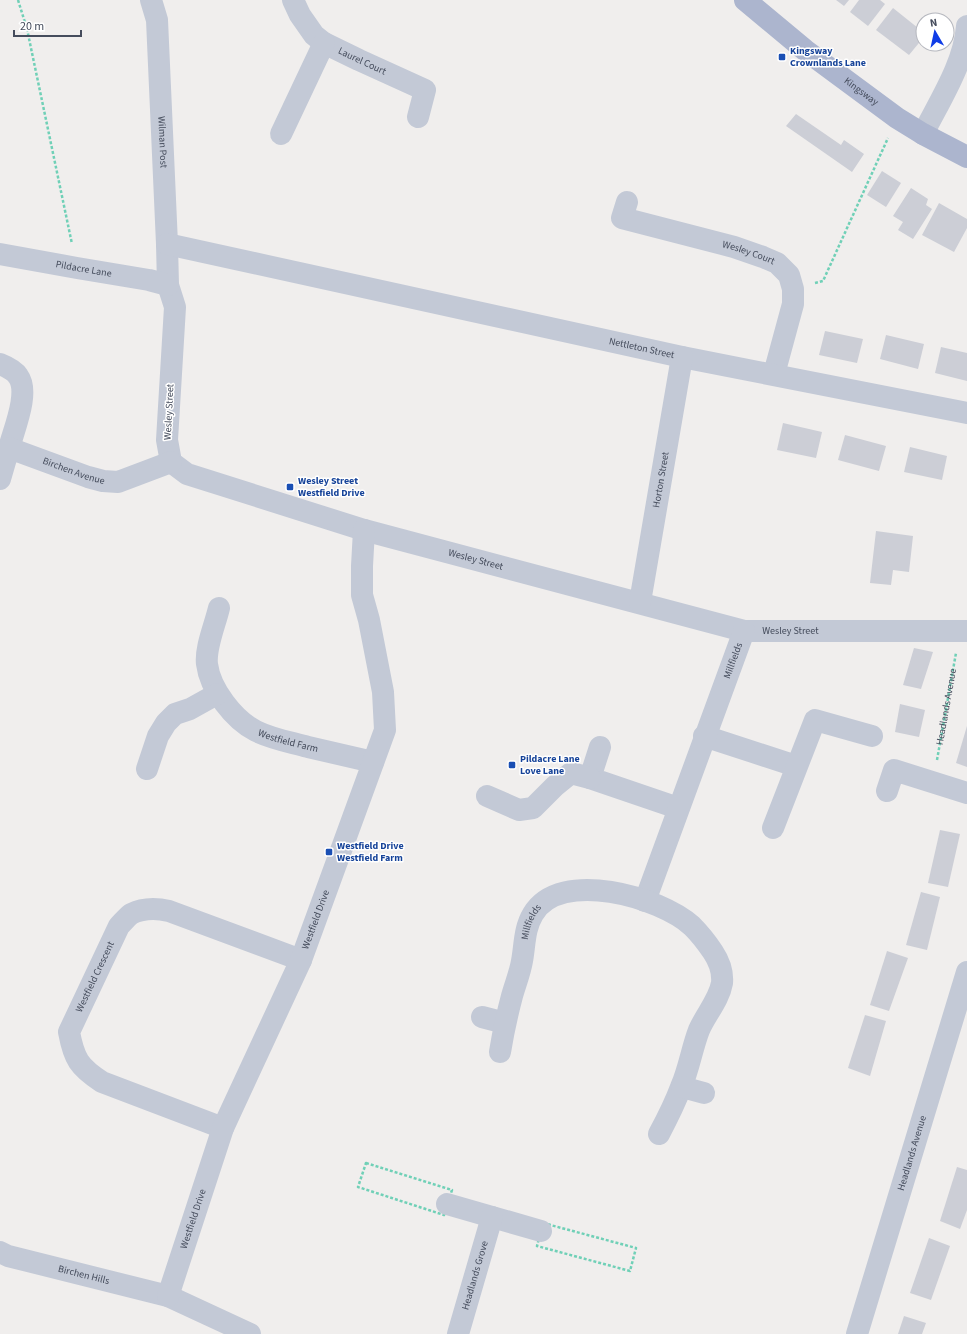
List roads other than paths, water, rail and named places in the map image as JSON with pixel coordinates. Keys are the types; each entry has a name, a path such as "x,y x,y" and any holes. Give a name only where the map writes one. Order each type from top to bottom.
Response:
{"main road":[{"name":"Kingsway","path":"745,0 805,50 897,118 967,157"}],"street":[{"name":"Wilman Post","path":"151,0 157,20 168,285"},
{"name":"Laurel Court","path":"293,0 300,15 314,35 324,43 425,90 418,117"},
{"path":"924,134 958,64 966,36 967,26"},
{"path":"281,134 324,43"},
{"name":"Wesley Court","path":"627,202 622,218 734,247 777,263 789,275 793,289 793,304 774,374"},
{"name":"Nettleton Street","path":"167,244 682,357 967,413"},
{"name":"Pildacre Lane","path":"0,254 149,280 168,285"},
{"name":"Wesley Street","path":"168,285 175,307 167,440 171,462 187,474 364,530 640,602 744,631 963,631"},
{"name":"Horton Street","path":"640,602 682,357"},
{"path":"0,364 18,375 23,386 22,400 0,479"},
{"name":"Birchen Avenue","path":"9,448 102,481 118,482 171,462"},
{"name":"Westfield Drive","path":"168,1296 223,1128 301,960 385,730 383,692 369,620 362,595 364,530"},
{"name":"Westfield Farm","path":"220,608 208,649 207,664 217,694 239,718 255,731 280,740 373,762"},
{"name":"Millfields","path":"645,901 704,736 744,631"},
{"path":"147,769 158,736 166,723 175,714 190,709 217,694"},
{"path":"773,828 815,720 872,736"},
{"path":"704,736 796,766"},
{"path":"590,778 600,747"},
{"path":"887,791 894,770 967,793"},
{"path":"487,796 519,810 533,808 555,786 571,773 678,808"},
{"name":"Millfields","path":"500,1052 504,1023 522,961 525,935 533,914 545,900 566,892 589,890 618,893 645,901 670,912 692,926 708,944 720,963 722,983 700,1029 682,1087 660,1134"},
{"name":"Westfield Crescent","path":"223,1128 102,1082 87,1072 77,1060 72,1046 70,1032 120,926 130,915 140,911 155,908 169,911 301,960"},
{"name":"Headlands Avenue","path":"857,1334 967,972"},
{"path":"482,1017 504,1023"},
{"path":"682,1087 704,1093"},
{"path":"447,1204 541,1231"},
{"name":"Headlands Grove","path":"458,1334 492,1217"},
{"name":"Birchen Hills","path":"0,1252 8,1256 168,1296 250,1334"}],"place":[{"name":"Kingsway Crownlands Lane","path":"782,57"},
{"name":"Wesley Street Westfield Drive","path":"290,487"},
{"name":"Pildacre Lane Love Lane","path":"512,765"},
{"name":"Westfield Drive Westfield Farm","path":"329,852"}]}
